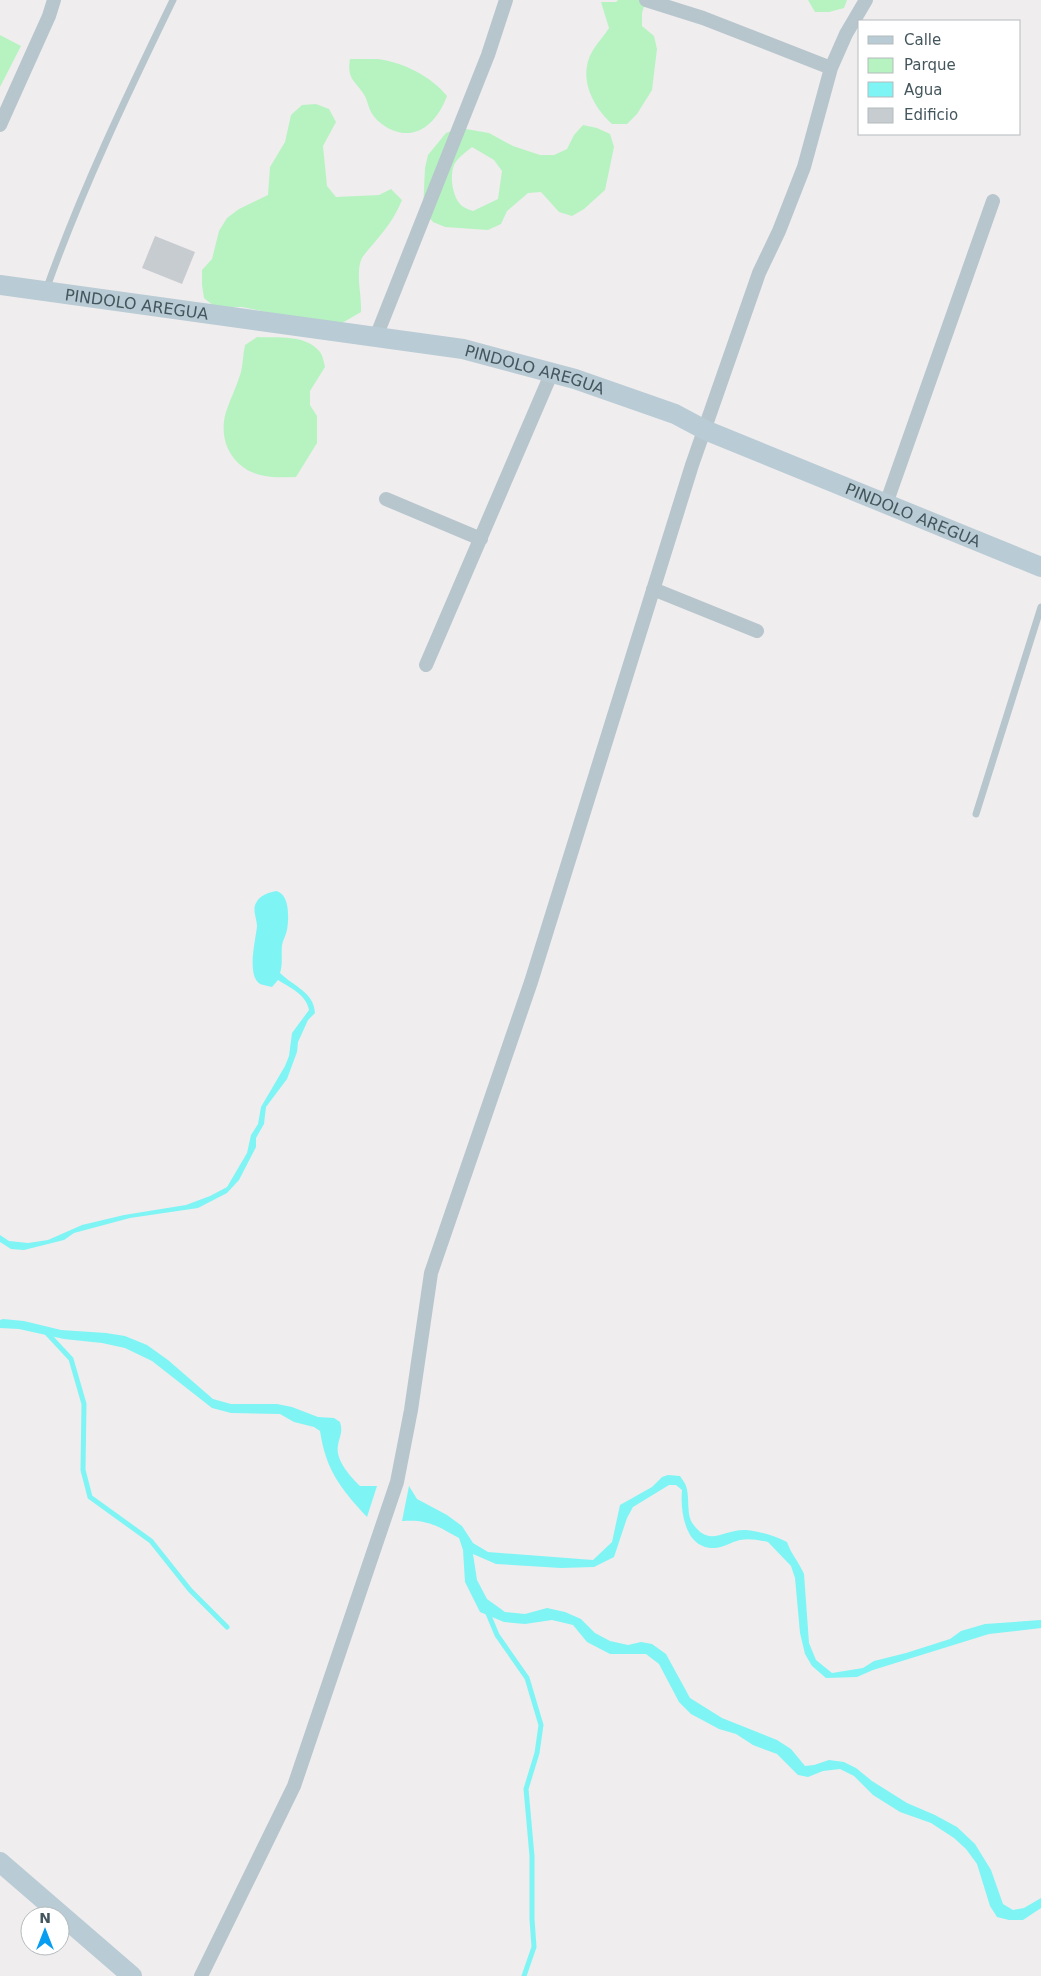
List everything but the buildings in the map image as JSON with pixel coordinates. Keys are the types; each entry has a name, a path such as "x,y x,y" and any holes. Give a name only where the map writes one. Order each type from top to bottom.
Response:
{"main road":[{"name":"PINDOLO AREGUA","path":"0,285 463,349 552,372 676,414 705,430 1041,567"},
{"path":"0,1862 132,1976"}],"street":[{"path":"0,125 49,16 54,0"},
{"path":"376,336 488,55 506,0"},
{"path":"646,0 673,5 831,68"},
{"path":"201,1976 294,1786 383,1525 397,1482 411,1410 431,1273 531,982 653,589 705,430 759,274 779,231 804,167 831,68 846,34 866,0"},
{"path":"886,504 993,202"},
{"path":"426,666 552,372"},
{"path":"386,499 481,539"},
{"path":"653,589 757,631"}],"lane":[{"path":"46,291 68,228 136,76 173,0"},
{"path":"976,814 1041,607"}],"green space":[{"path":"618,0 646,0 642,13 642,26 654,36 657,49 652,90 637,114 627,124 612,124 598,108 589,90 586,70 593,50 609,28 601,2 616,2"},
{"path":"808,0 847,0 844,8 829,12 815,12"},
{"path":"0,35 21,46 0,87"},
{"path":"350,59 378,59 407,67 425,77 447,96 442,108 427,125 419,130 409,133 388,128 374,116 365,96 352,78 349,70"},
{"path":"316,104 329,109 336,122 323,146 327,186 336,197 379,195 391,189 402,200 390,223 362,258 359,270 361,312 337,326 242,307 215,307 204,298 202,270 212,259 219,231 227,218 239,209 268,195 270,167 285,142 291,115 302,105"},
{"path":"583,125 597,128 610,134 614,147 605,190 584,209 572,216 559,212 541,192 528,193 507,211 501,224 488,230 445,227 433,222 423,211 425,168 428,155 446,133 460,128 489,133 513,146 540,155 554,155 567,149 574,135","holes":["472,147 494,160 502,171 498,199 473,211 462,206 456,199 452,183 452,173 456,162"]},
{"path":"257,337 282,337 307,342 320,352 323,359 325,367 310,391 310,405 317,416 317,443 296,477 273,477 254,473 237,461 230,453 226,444 224,423 226,412 241,372 245,345"}],"water":[{"path":"276,891 284,897 288,913 287,930 282,945 280,973 307,995 314,1006 315,1013 308,1020 298,1042 297,1052 287,1079 266,1107 264,1124 256,1138 256,1147 239,1180 227,1193 198,1208 130,1218 74,1233 64,1240 24,1250 11,1249 0,1242 0,1235 9,1241 28,1243 48,1240 82,1225 124,1215 186,1205 227,1187 247,1153 251,1135 258,1124 261,1107 285,1066 289,1056 292,1033 309,1010 305,1000 292,989 278,980 272,987 260,984 253,973 257,926 255,906 262,896"},
{"path":"0,1320 24,1321 61,1330 125,1336 147,1345 168,1360 213,1399 231,1404 277,1404 292,1407 318,1417 334,1418 341,1425 338,1451 344,1467 360,1486 377,1486 367,1517 349,1497 330,1468 320,1431 314,1427 294,1422 280,1414 231,1413 212,1408 152,1361 125,1348 102,1343 64,1339 19,1329 0,1328"},
{"path":"668,1475 680,1476 684,1482 687,1490 691,1520 699,1531 705,1535 717,1536 738,1530 746,1530 767,1534 787,1542 804,1574 809,1643 816,1660 832,1673 863,1668 874,1661 950,1639 961,1631 985,1624 1041,1620 1041,1628 989,1634 873,1670 857,1677 826,1678 812,1666 805,1654 800,1633 795,1578 791,1566 768,1542 743,1539 714,1548 704,1547 696,1542 686,1527 682,1508 682,1490 676,1485 669,1485 633,1507 627,1518 614,1557 594,1567 561,1568 496,1564 473,1554 477,1580 487,1599 505,1612 525,1614 547,1608 565,1612 581,1619 595,1633 610,1641 628,1645 641,1642 652,1644 666,1654 690,1698 722,1718 777,1740 791,1749 805,1766 829,1760 844,1762 856,1768 872,1781 907,1803 957,1827 975,1844 991,1870 1003,1904 1013,1910 1024,1908 1041,1898 1041,1908 1023,1920 1009,1920 997,1917 990,1906 977,1864 966,1849 954,1838 931,1823 900,1812 873,1795 854,1776 840,1769 823,1771 808,1777 798,1775 777,1754 753,1745 736,1734 719,1729 691,1714 679,1702 659,1664 646,1654 610,1654 587,1642 573,1625 552,1620 525,1624 504,1622 480,1612 465,1582 463,1550 459,1538 426,1522 402,1521 409,1486 417,1499 447,1515 462,1526 473,1543 488,1552 593,1560 612,1542 620,1505 652,1487 662,1477"}],"waterway":[{"path":"45,1331 71,1359 84,1404 83,1470 90,1497 151,1541 190,1590 227,1627"},
{"path":"487,1611 497,1635 527,1678 541,1725 537,1753 526,1789 532,1856 534,1947 524,1976"}]}
